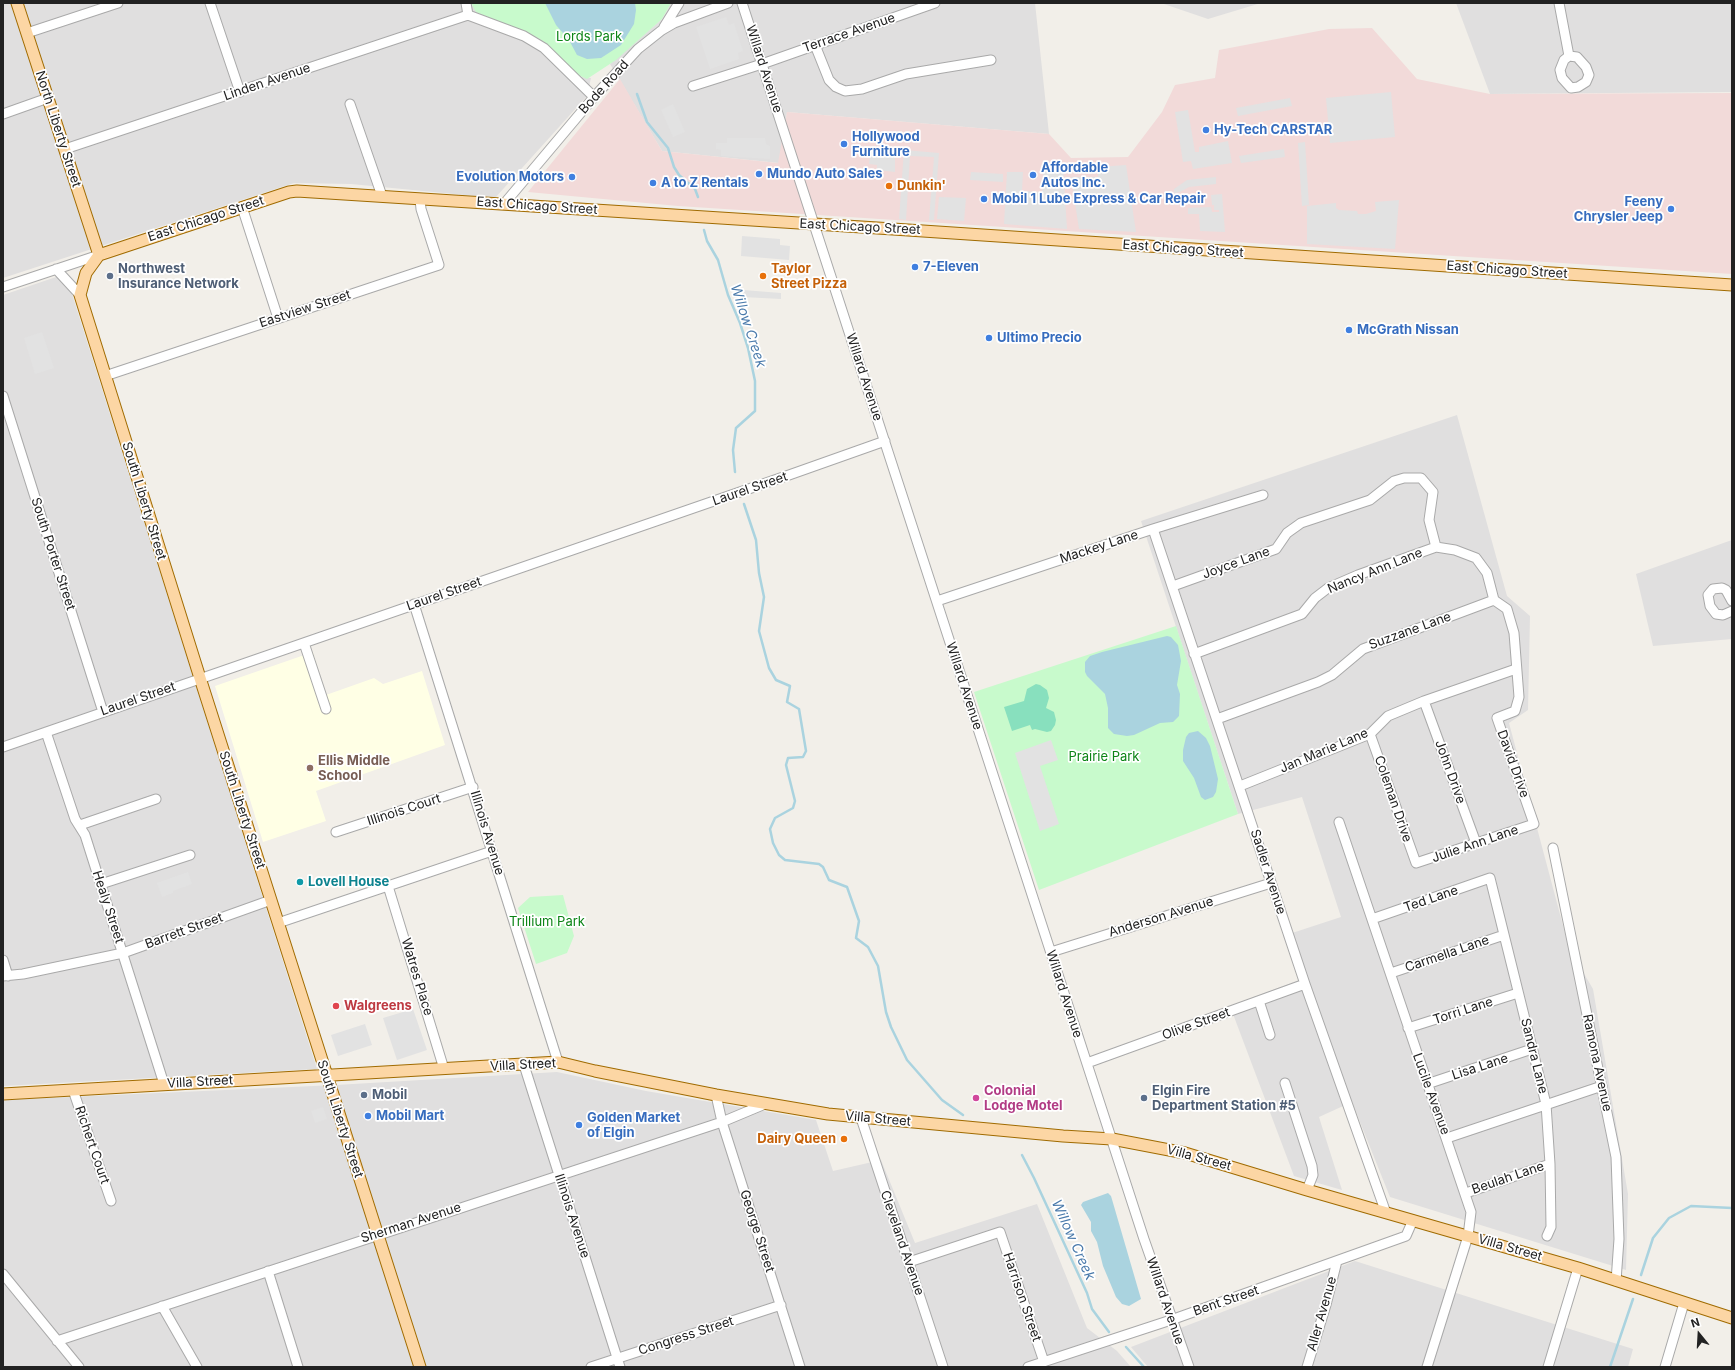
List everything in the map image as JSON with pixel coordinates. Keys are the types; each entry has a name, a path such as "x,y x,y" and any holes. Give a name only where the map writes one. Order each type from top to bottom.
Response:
{"main road":[{"name":"North Liberty Street","path":"17,3 99,255"},
{"name":"East Chicago Street","path":"99,255 293,191 1732,285"},
{"path":"80,296 86,273 99,255"},
{"name":"South Liberty Street","path":"80,296 326,1075 420,1367"},
{"name":"Villa Street","path":"3,1094 558,1062 595,1071 764,1104 861,1118 1112,1139 1185,1153 1307,1190 1578,1268 1732,1318"}],"street":[{"path":"27,33 118,3"},
{"path":"210,3 240,92"},
{"path":"466,3 468,15 505,28 538,44 558,60 594,97"},
{"path":"662,30 678,3"},
{"name":"Bode Road","path":"504,204 594,97 634,54 662,30 685,18 728,3"},
{"name":"Willard Avenue","path":"742,3 1171,1320 1189,1367"},
{"name":"Terrace Avenue","path":"693,86 762,64 935,3"},
{"path":"1559,3 1569,56"},
{"name":"Linden Avenue","path":"65,149 468,15"},
{"path":"815,45 827,77 836,87 845,91 862,89 906,74 991,60"},
{"path":"3,114 48,98"},
{"path":"350,104 382,196"},
{"name":"Eastview Street","path":"105,376 439,265 421,209 420,199"},
{"path":"242,207 278,318"},
{"name":"East Chicago Street","path":"3,287 99,255"},
{"path":"56,269 80,296"},
{"name":"South Porter Street","path":"3,396 103,712"},
{"name":"Laurel Street","path":"3,747 885,441"},
{"name":"Joyce Lane","path":"1173,586 1276,548 1287,533 1301,523 1370,500 1394,481 1404,478 1421,478 1434,492 1429,520 1436,547"},
{"name":"Mackey Lane","path":"937,602 956,594 1153,529 1263,495"},
{"name":"Sadler Avenue","path":"1153,529 1305,984 1386,1213"},
{"name":"Nancy Ann Lane","path":"1194,654 1302,614 1315,598 1328,588 1358,575 1436,547 1456,550 1476,558 1487,573 1494,600"},
{"path":"1732,601 1726,590 1722,588 1713,589 1708,595 1710,606 1716,614 1723,616 1732,611"},
{"path":"1494,600 1507,609 1509,615 1514,632 1516,669"},
{"name":"Suzzane Lane","path":"1217,719 1318,682 1332,675 1363,649 1494,600"},
{"name":"Illinois Avenue","path":"414,604 473,787 558,1062"},
{"path":"304,642 326,709"},
{"name":"Jan Marie Lane","path":"1240,786 1370,734 1388,716 1424,701 1516,669"},
{"name":"David Drive","path":"1516,669 1519,697 1515,711 1497,718 1534,824"},
{"name":"John Drive","path":"1424,701 1476,843"},
{"name":"Healy Street","path":"46,732 75,819 80,825 101,884 164,1084"},
{"name":"Coleman Drive","path":"1370,734 1416,864"},
{"name":"Illinois Court","path":"336,832 473,787"},
{"path":"80,825 156,799"},
{"name":"Lucile Avenue","path":"1339,822 1391,973 1427,1084 1466,1193 1471,1212 1468,1236 1427,1367"},
{"name":"Julie Ann Lane","path":"1416,864 1534,824"},
{"name":"Ramona Avenue","path":"1553,848 1616,1157 1619,1238 1616,1281"},
{"path":"278,923 492,851"},
{"path":"101,884 190,855"},
{"name":"Ted Lane","path":"1372,919 1490,878"},
{"name":"Sandra Lane","path":"1490,878 1546,1104 1550,1164 1551,1227 1547,1236"},
{"name":"Anderson Avenue","path":"1051,952 1271,883"},
{"name":"Watres Place","path":"388,886 444,1069"},
{"name":"Barrett Street","path":"6,976 123,953 271,900"},
{"name":"Carmella Lane","path":"1391,973 1504,935"},
{"path":"3,960 6,976"},
{"name":"Olive Street","path":"1087,1063 1305,984"},
{"name":"Torri Lane","path":"1408,1028 1518,993"},
{"path":"1259,1001 1270,1035"},
{"name":"Lisa Lane","path":"1427,1084 1532,1049"},
{"name":"Illinois Avenue","path":"524,1064 619,1363"},
{"path":"1285,1083 1312,1166 1313,1175 1307,1190"},
{"path":"1447,1138 1602,1086"},
{"name":"Richert Court","path":"73,1090 111,1201"},
{"name":"George Street","path":"716,1095 722,1122 800,1367"},
{"name":"Sherman Avenue","path":"57,1341 559,1174 722,1122 764,1104"},
{"name":"Cleveland Avenue","path":"861,1118 943,1367"},
{"name":"Beulah Lane","path":"1466,1193 1550,1164"},
{"name":"Bent Street","path":"1028,1367 1171,1320 1406,1236 1413,1220"},
{"name":"Harrison Street","path":"909,1262 1000,1232 1044,1362"},
{"name":"Aller Avenue","path":"1307,1367 1326,1305 1336,1261"},
{"path":"1548,1367 1578,1268"},
{"path":"268,1271 298,1367"},
{"path":"3,1274 79,1367"},
{"path":"1665,1367 1684,1303"},
{"name":"Congress Street","path":"591,1367 619,1363 781,1305"},
{"path":"162,1306 197,1367"}],"shaded area":[{"path":"3,3 471,3 471,5 538,38 547,44 581,77 591,78 587,96 495,198 351,184 294,183 3,278"},
{"path":"671,3 1035,3 1049,134 787,112 779,163 662,151 610,64 662,19"},
{"path":"1161,3 1261,3 1208,19"},
{"path":"1456,3 1732,3 1732,92 1490,94"},
{"path":"726,17 729,25 734,23 743,51 738,53 739,59 710,69 696,27"},
{"path":"1372,28 1417,79 1490,94 1732,93 1732,274 678,206 528,192 620,79 662,151 778,163 787,112 1049,134 1071,158 1128,157 1162,112 1175,85 1215,78 1219,50 1329,29"},
{"path":"1391,92 1395,137 1330,143 1326,98"},
{"path":"1290,98 1292,106 1238,116 1236,108"},
{"path":"673,104 685,132 673,137 661,110"},
{"path":"1188,110 1195,152 1199,152 1199,147 1228,141 1232,163 1193,169 1191,161 1183,162 1175,112"},
{"path":"727,138 765,138 766,144 770,146 770,159 721,156 721,150 716,149 716,143 727,143"},
{"path":"1305,142 1309,205 1302,206 1298,143"},
{"path":"872,148 895,150 895,172 877,170 877,165 869,164 870,152"},
{"path":"1284,149 1285,157 1241,163 1239,156"},
{"path":"904,150 939,153 934,220 929,220 934,157 910,156 906,220 899,219"},
{"path":"1044,163 1063,164 1067,229 1004,224 1007,172 1023,172 1022,191 1042,192"},
{"path":"1126,165 1136,232 1079,229 1071,177 1098,177 1098,167"},
{"path":"971,172 1003,174 1003,182 970,180"},
{"path":"1216,177 1216,184 1189,187 1180,192 1174,193 1174,189 1187,180"},
{"path":"1222,194 1225,232 1200,231 1199,214 1188,214 1188,208 1211,207 1212,212 1219,212 1219,210 1214,210 1211,195"},
{"path":"939,197 966,198 964,221 937,219"},
{"path":"1399,200 1395,249 1307,244 1307,206 1336,203 1336,208 1339,210 1357,211 1358,214 1366,214 1376,211 1375,202"},
{"path":"742,236 780,239 780,245 790,246 789,260 741,256"},
{"path":"59,276 72,294 317,1069 3,1086 3,295"},
{"path":"743,290 781,293 781,299 743,297"},
{"path":"42,332 54,368 35,374 24,338"},
{"path":"1457,415 1507,596 1530,616 1528,710 1509,723 1569,948 1593,989 1628,1194 1626,1270 1390,1197 1352,1102 1319,1117 1342,1190 1294,1176 1230,1006 1299,980 1283,936 1341,917 1302,797 1238,814 1141,521"},
{"path":"1732,540 1732,639 1653,646 1636,574"},
{"name":"Ellis Middle School","path":"313,652 326,695 374,678 383,684 422,671 445,745 316,791 326,821 263,842 215,686"},
{"path":"1051,740 1058,760 1040,766 1059,824 1040,831 1015,753"},
{"path":"188,872 192,884 162,897 157,883"},
{"path":"413,1009 427,1050 397,1060 383,1018"},
{"path":"365,1024 372,1045 338,1056 331,1035"},
{"path":"557,1072 646,1091 816,1120 833,1171 881,1160 915,1243 1037,1204 1087,1328 1117,1351 1131,1367 3,1367 3,1100 336,1085"},
{"path":"323,1107 327,1119 315,1123 311,1111"},
{"path":"1355,1261 1633,1349 1628,1367 1148,1367 1131,1347"}],"green space":[{"name":"Lords Park","path":"471,3 671,3 662,19 616,60 587,79 578,75 547,44 538,38 476,12"},
{"name":"Prairie Park","path":"1176,626 1238,814 1039,890 974,692"},
{"path":"1036,684 1047,690 1049,698 1046,708 1054,712 1056,720 1055,725 1051,731 1047,732 1035,729 1032,730 1030,725 1012,731 1004,707 1024,701 1027,689"},
{"name":"Trillium Park","path":"563,895 574,936 567,953 536,964 518,908 530,897"}],"water":[{"path":"545,3 635,3 636,10 634,24 621,45 601,58 587,59 577,55 569,40 556,25"},
{"path":"1167,636 1171,637 1178,645 1181,661 1177,685 1180,694 1179,716 1173,722 1160,723 1134,735 1127,736 1114,734 1108,728 1108,708 1105,694 1087,676 1085,672 1085,662 1090,656 1102,652"},
{"path":"1198,731 1206,738 1210,746 1218,779 1216,792 1213,797 1205,800 1201,797 1194,778 1183,761 1183,750 1186,737 1189,733"},
{"path":"1108,1193 1111,1196 1141,1299 1129,1306 1122,1304 1116,1297 1103,1266 1097,1242 1091,1231 1091,1222 1081,1205 1083,1202"}],"waterway":[{"name":"Willow Creek","path":"637,94 647,122 668,148 674,167 679,175 695,189 698,197"},
{"name":"Willow Creek","path":"704,230 707,241 718,260 728,295 740,323 748,348 755,381 755,411 736,428 733,450 735,472"},
{"name":"Willow Creek","path":"744,504 756,540 759,573 764,597 759,631 769,668 776,680 790,686 787,702 799,709 806,751 803,757 788,758 786,765 795,801 793,808 775,818 770,829 773,843 779,855 785,860 819,864 823,867 829,880 847,887 859,921 856,938 868,947 878,966 886,1012 891,1027 907,1060 942,1100 963,1115"},
{"name":"Willow Creek","path":"1022,1155 1087,1293 1092,1309 1109,1332"},
{"path":"1641,1275 1653,1238 1669,1218 1691,1206 1732,1208"},
{"path":"1610,1367 1633,1299"},
{"name":"Willow Creek","path":"1126,1347 1144,1367"}],"place":[{"name":"Hy-Tech CARSTAR","path":"1206,130"},
{"name":"Hollywood Furniture","path":"844,144"},
{"name":"Mundo Auto Sales","path":"759,174"},
{"name":"Affordable Autos Inc.","path":"1033,175"},
{"name":"Evolution Motors","path":"572,177"},
{"name":"A to Z Rentals","path":"653,183"},
{"name":"Dunkin'","path":"889,186"},
{"name":"Mobil 1 Lube Express & Car Repair","path":"984,199"},
{"name":"Feeny Chrysler Jeep","path":"1671,209"},
{"name":"7-Eleven","path":"915,267"},
{"name":"Northwest Insurance Network","path":"110,276"},
{"name":"Taylor Street Pizza","path":"763,276"},
{"name":"McGrath Nissan","path":"1349,330"},
{"name":"Ultimo Precio","path":"989,338"},
{"name":"Ellis Middle School","path":"310,768"},
{"name":"Lovell House","path":"300,882"},
{"name":"Walgreens","path":"336,1006"},
{"name":"Mobil","path":"364,1095"},
{"name":"Colonial Lodge Motel","path":"976,1098"},
{"name":"Elgin Fire Department Station #5","path":"1144,1098"},
{"name":"Mobil Mart","path":"368,1116"},
{"name":"Golden Market of Elgin","path":"579,1125"},
{"name":"Dairy Queen","path":"844,1139"}]}
